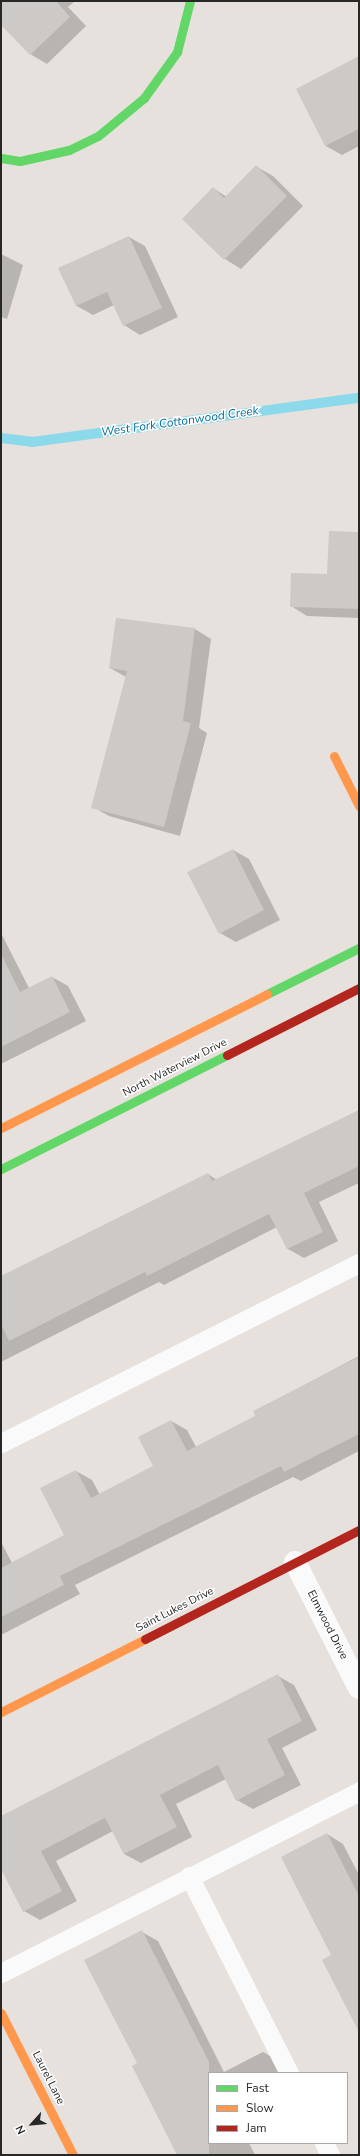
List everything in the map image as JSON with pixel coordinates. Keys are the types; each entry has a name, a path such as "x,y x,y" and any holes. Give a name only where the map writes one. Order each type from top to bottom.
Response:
{"street":[{"path":"1,158 20,161 69,150 98,136 144,98 177,52 190,1"},
{"path":"334,756 359,806"},
{"path":"1,1128 359,948"},
{"name":"North Waterview Drive","path":"1,1170 359,988"},
{"name":"Saint Lukes Drive","path":"1,1712 359,1530"},
{"name":"Elmwood Drive","path":"295,1562 359,1688"},
{"name":"Laurel Lane","path":"1,2013 73,2155"}],"lane":[{"path":"1,1442 359,1263"},
{"path":"1,1973 189,1876 359,1791"},
{"path":"189,1876 288,2072"},
{"path":"324,2144 330,2155"}],"building":[{"path":"1,1 56,1 70,17 30,55 1,25"},
{"path":"359,56 359,129 325,146 296,89"},
{"path":"256,165 287,196 224,260 182,219 213,187 224,198"},
{"path":"129,236 162,308 123,326 107,292 76,306 58,268"},
{"path":"329,531 359,532 359,609 290,607 291,573 327,574"},
{"path":"116,618 195,628 183,721 191,723 164,827 91,808 127,671 109,668"},
{"path":"233,849 264,910 219,934 187,872"},
{"path":"1,954 20,992 52,976 70,1012 1,1047"},
{"path":"359,1110 359,1166 304,1193 323,1232 287,1249 269,1214 147,1276 145,1272 9,1341 1,1324 1,1276 208,1173 212,1181"},
{"path":"359,1357 359,1434 284,1472 281,1466 60,1576 64,1585 1,1617 1,1568 64,1535 40,1488 76,1470 91,1498 153,1466 138,1437 171,1420 187,1451 255,1416 253,1411"},
{"path":"278,1674 302,1721 267,1739 285,1775 236,1801 218,1765 160,1795 177,1827 124,1854 105,1818 41,1851 62,1891 23,1912 1,1869 1,1816"},
{"path":"327,1833 359,1896 359,2032 322,1960 331,1955 281,1857"},
{"path":"142,1930 209,2062 209,2155 177,2155 132,2066 137,2063 84,1960"}],"waterway":[{"name":"West Fork Cottonwood Creek","path":"1,438 32,442 359,398"}],"traffic: fast":[{"path":"1,158 20,161 69,150 98,136 144,98 177,52 190,1"},
{"path":"267,994 359,948"},
{"path":"1,1169 227,1055"}],"traffic: slow":[{"path":"334,756 359,806"},
{"path":"1,1128 267,994"},
{"path":"1,1712 145,1639"},
{"path":"1,2013 73,2155"}],"traffic: jam":[{"path":"227,1055 359,988"},
{"path":"145,1639 359,1530"}]}
